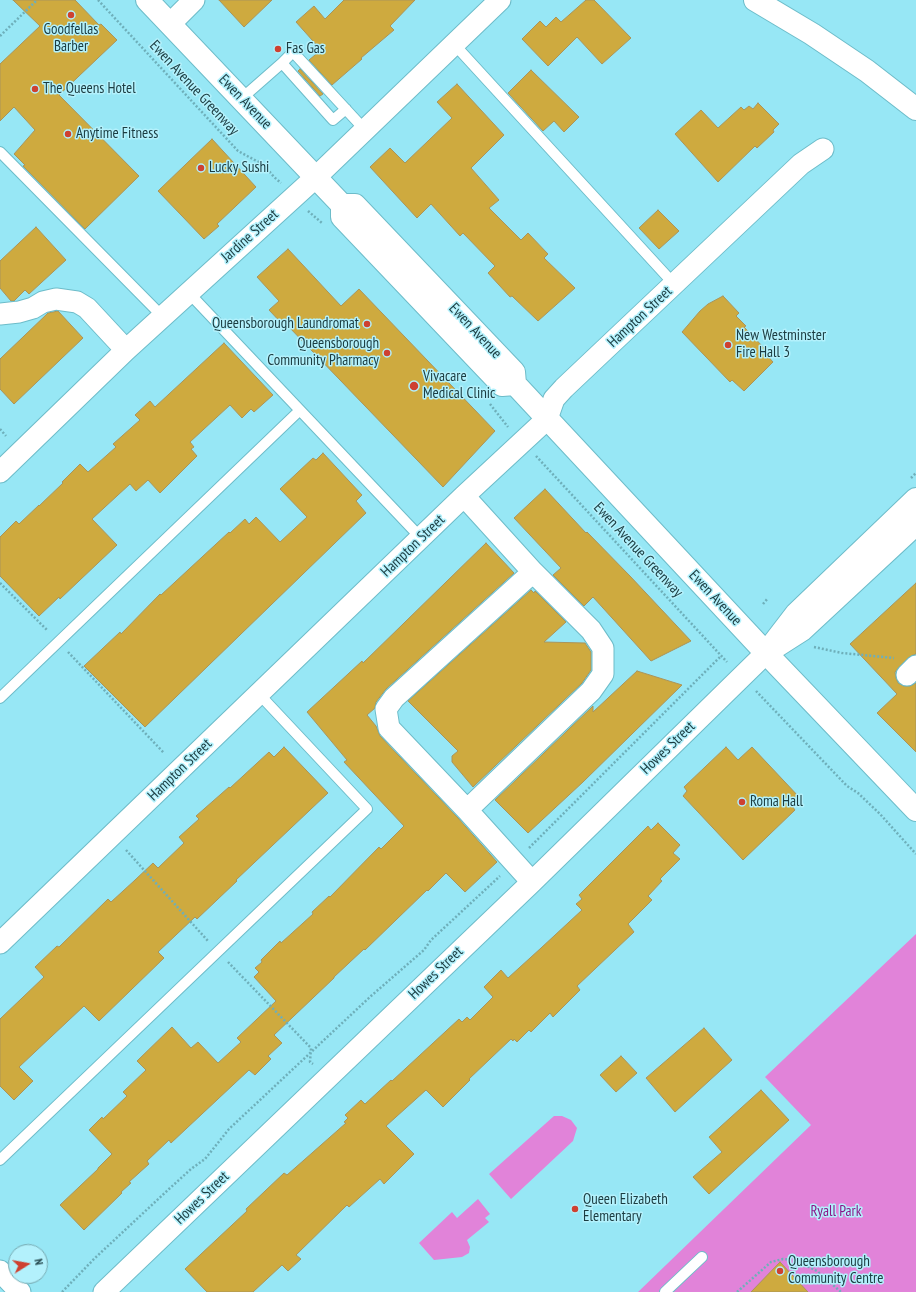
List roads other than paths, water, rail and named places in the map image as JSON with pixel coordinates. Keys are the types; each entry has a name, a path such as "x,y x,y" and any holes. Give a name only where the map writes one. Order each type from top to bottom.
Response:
{"main road":[{"name":"Ewen Avenue","path":"147,0 342,205 342,217 496,380 502,385 514,384 916,810"},
{"path":"755,0 812,34 867,71 916,109"},
{"name":"Howes Street","path":"766,652 796,614 916,499"},
{"name":"Howes Street","path":"766,652 802,630 916,524"}],"street":[{"path":"170,24 194,0"},
{"name":"Jardine Street","path":"0,472 188,292 316,177 500,0"},
{"name":"Hampton Street","path":"0,943 464,496 547,419 554,399 801,164 823,149"},
{"path":"0,314 19,312 34,308 43,302 56,299 77,302 86,308 126,350"},
{"path":"464,496 533,572 591,630 603,648 602,674 591,691 467,810"},
{"path":"532,882 467,810 389,728 386,708 394,698 533,572"},
{"name":"Howes Street","path":"104,1292 532,882 766,652"},
{"path":"0,1272 20,1292"}],"lane":[{"path":"454,44 674,284"},
{"path":"242,99 293,52 365,130"},
{"path":"282,63 333,120 346,109"},
{"path":"0,152 163,317"},
{"path":"188,292 299,411 421,538"},
{"path":"0,698 299,411"},
{"path":"0,1160 368,809 259,694"},
{"path":"665,1292 702,1257"}],"place":[{"name":"Goodfellas Barber","path":"71,15"},
{"name":"Fas Gas","path":"278,49"},
{"name":"The Queens Hotel","path":"35,89"},
{"name":"Anytime Fitness","path":"68,134"},
{"name":"Lucky Sushi","path":"201,168"},
{"name":"Queensborough Laundromat","path":"367,324"},
{"name":"New Westminster Fire Hall 3","path":"728,345"},
{"name":"Queensborough Community Pharmacy","path":"387,353"},
{"name":"Vivacare Medical Clinic","path":"414,386"},
{"name":"Roma Hall","path":"742,802"},
{"name":"Queen Elizabeth Elementary","path":"575,1209"},
{"name":"Queensborough Community Centre","path":"780,1271"}],"park label":[{"name":"Ryall Park","path":"836,1212"}]}
